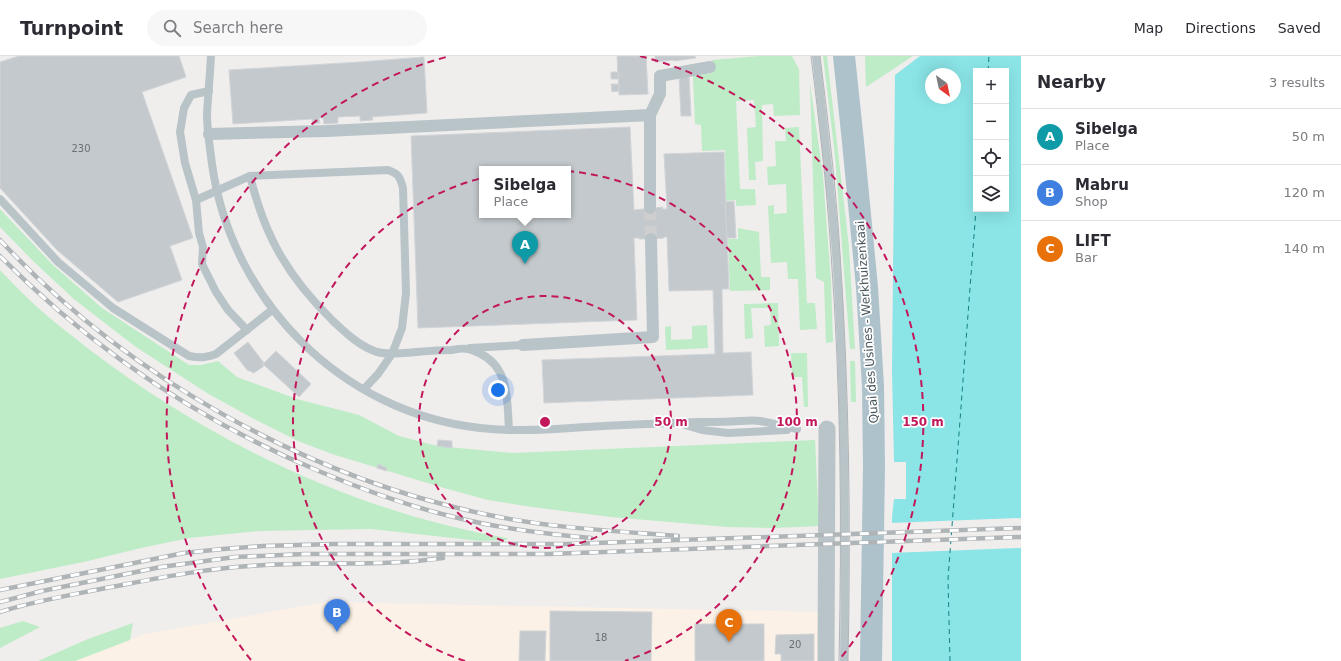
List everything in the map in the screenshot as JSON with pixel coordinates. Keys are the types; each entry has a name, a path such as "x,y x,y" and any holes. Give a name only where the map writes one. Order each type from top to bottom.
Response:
{"main road":[{"name":"Quai des Usines - Werkhuizenkaai","path":"844,56 867,287 873,386 874,474 871,661"}],"street":[{"path":"650,208 650,115 660,94 660,76 710,67"},
{"path":"209,134 327,131 650,115"},
{"path":"523,345 654,337 651,239"},
{"path":"826,429 826,661"}],"lane":[{"path":"211,56 207,116 212,165 217,190 230,237 249,274 272,310 291,333 314,354 351,382 386,402 424,416 449,423 480,428 547,430 677,423 758,421 797,429 728,433 702,430 677,423"},
{"path":"816,56 831,199 840,324 844,462 844,661"},
{"path":"209,91 191,95 184,108 180,132 185,163 196,200 199,233 203,247 202,264 216,292 228,310 247,330"},
{"path":"196,200 250,176 388,170 396,172 401,178 403,188 406,293 402,328 392,354 378,374 364,389"},
{"path":"250,176 256,202 267,230 278,252 305,292 336,324 362,345 378,352 392,354 523,345"},
{"path":"0,199 58,262 113,308 189,356 200,358 216,354 272,310"},
{"path":"468,348 485,356 497,367 506,385 508,430"}],"shaded area":[{"path":"326,602 826,612 824,661 75,661 145,634"}],"green space":[{"path":"759,56 792,56 799,69 800,115 774,116 773,104 762,105 763,161 755,162 756,180 749,180 747,128 756,127 754,100 736,101 740,189 755,189 756,205 736,206 736,200 726,201 725,150 702,151 701,125 695,124 693,76 713,73 712,60"},
{"path":"823,56 827,56 849,247 855,349 850,349 835,156"},
{"path":"865,56 913,56 866,87"},
{"path":"810,83 823,176 831,282 833,342 826,343 824,282 816,278"},
{"path":"799,127 807,303 815,303 817,329 800,330 798,279 788,279 787,262 771,263 768,206 774,205 774,214 787,213 786,184 768,185 767,167 776,166 775,141 786,141 785,128"},
{"path":"0,209 53,265 102,308 189,365 201,365 218,361 237,377 297,399 359,415 399,436 437,446 513,453 815,440 819,526 774,528 728,527 611,517 488,500 332,454 298,441 207,393 136,347 75,300 34,262 0,227"},
{"path":"738,228 759,232 761,277 770,277 770,290 730,291 728,239 738,239"},
{"path":"0,270 42,311 90,350 137,384 185,415 236,443 288,469 341,492 395,511 451,526 507,538 507,540 480,541 371,529 259,531 189,538 0,579"},
{"path":"778,303 779,346 765,347 764,326 771,325 770,308 751,308 753,338 745,339 744,304"},
{"path":"707,325 708,348 666,350 665,327 671,326 671,340 692,339 692,326"},
{"path":"791,353 807,353 808,407 804,407 802,377 792,377"},
{"path":"850,361 855,361 856,402 851,402"},
{"path":"23,621 40,627 0,648 0,628"},
{"path":"133,623 130,640 75,661 38,661 88,639"}],"water":[{"path":"920,56 1021,56 1021,661 892,661 892,517 894,499 906,499 906,462 894,462 892,371 895,75"}],"pier":[{"path":"1021,518 1021,548 890,553 890,523"}],"building":[{"path":"19,56 179,56 186,77 142,92 193,238 170,246 182,280 118,302 57,250 0,188 0,62"},
{"path":"617,56 646,56 648,94 619,95"},
{"path":"655,56 695,56 696,58 655,62"},
{"path":"424,57 427,113 372,117 373,120 360,121 360,116 338,117 338,123 324,124 323,118 319,118 320,123 313,124 312,119 233,124 229,70"},
{"path":"611,72 618,72 619,79 611,79"},
{"path":"689,75 691,116 681,116 679,77"},
{"path":"611,84 619,84 619,91 612,92"},
{"path":"630,127 634,210 663,207 662,209 667,209 664,154 724,152 729,289 722,289 723,353 751,352 753,395 544,403 542,360 715,354 713,290 669,291 667,237 651,239 634,238 637,320 418,328 411,136"},
{"path":"734,201 736,238 727,238 725,202"},
{"path":"248,342 264,363 262,364 264,366 254,373 247,370 234,353"},
{"path":"276,351 311,384 299,397 263,364"},
{"path":"438,440 452,441 452,448 437,446"},
{"path":"378,464 387,468 386,471 377,468"},
{"path":"550,611 652,612 651,661 550,661"},
{"path":"695,624 764,624 764,661 695,661"},
{"path":"520,631 546,631 545,661 519,661"},
{"path":"814,634 814,661 781,661 781,654 775,654 776,635"}],"ferry route":[{"path":"988,68 989,56"},
{"path":"950,661 948,579 976,212"}],"tunnel":[{"path":"650,208 651,239"}],"tram line":[{"path":"811,56 827,204 837,355 840,457 839,661"},
{"path":"820,56 836,204 843,304 849,508 848,661"}],"railway":[{"path":"0,240 50,289 104,335 162,377 224,415 288,448 354,476 421,498 489,515 559,526 678,536"},
{"path":"0,256 35,290 110,352 190,406 232,430 276,452 355,486 440,514 508,528 591,538"},
{"path":"0,590 184,553 263,546 334,544 568,544 1021,528"},
{"path":"0,602 42,591 161,567 235,557 305,554 549,554 1021,537"},
{"path":"0,612 66,596 214,569 298,564 419,561 443,558"}],"place":[{"name":"Sibelga","path":"525,264"},
{"name":"Mabru","path":"337,632"},
{"name":"LIFT","path":"729,642"}]}
